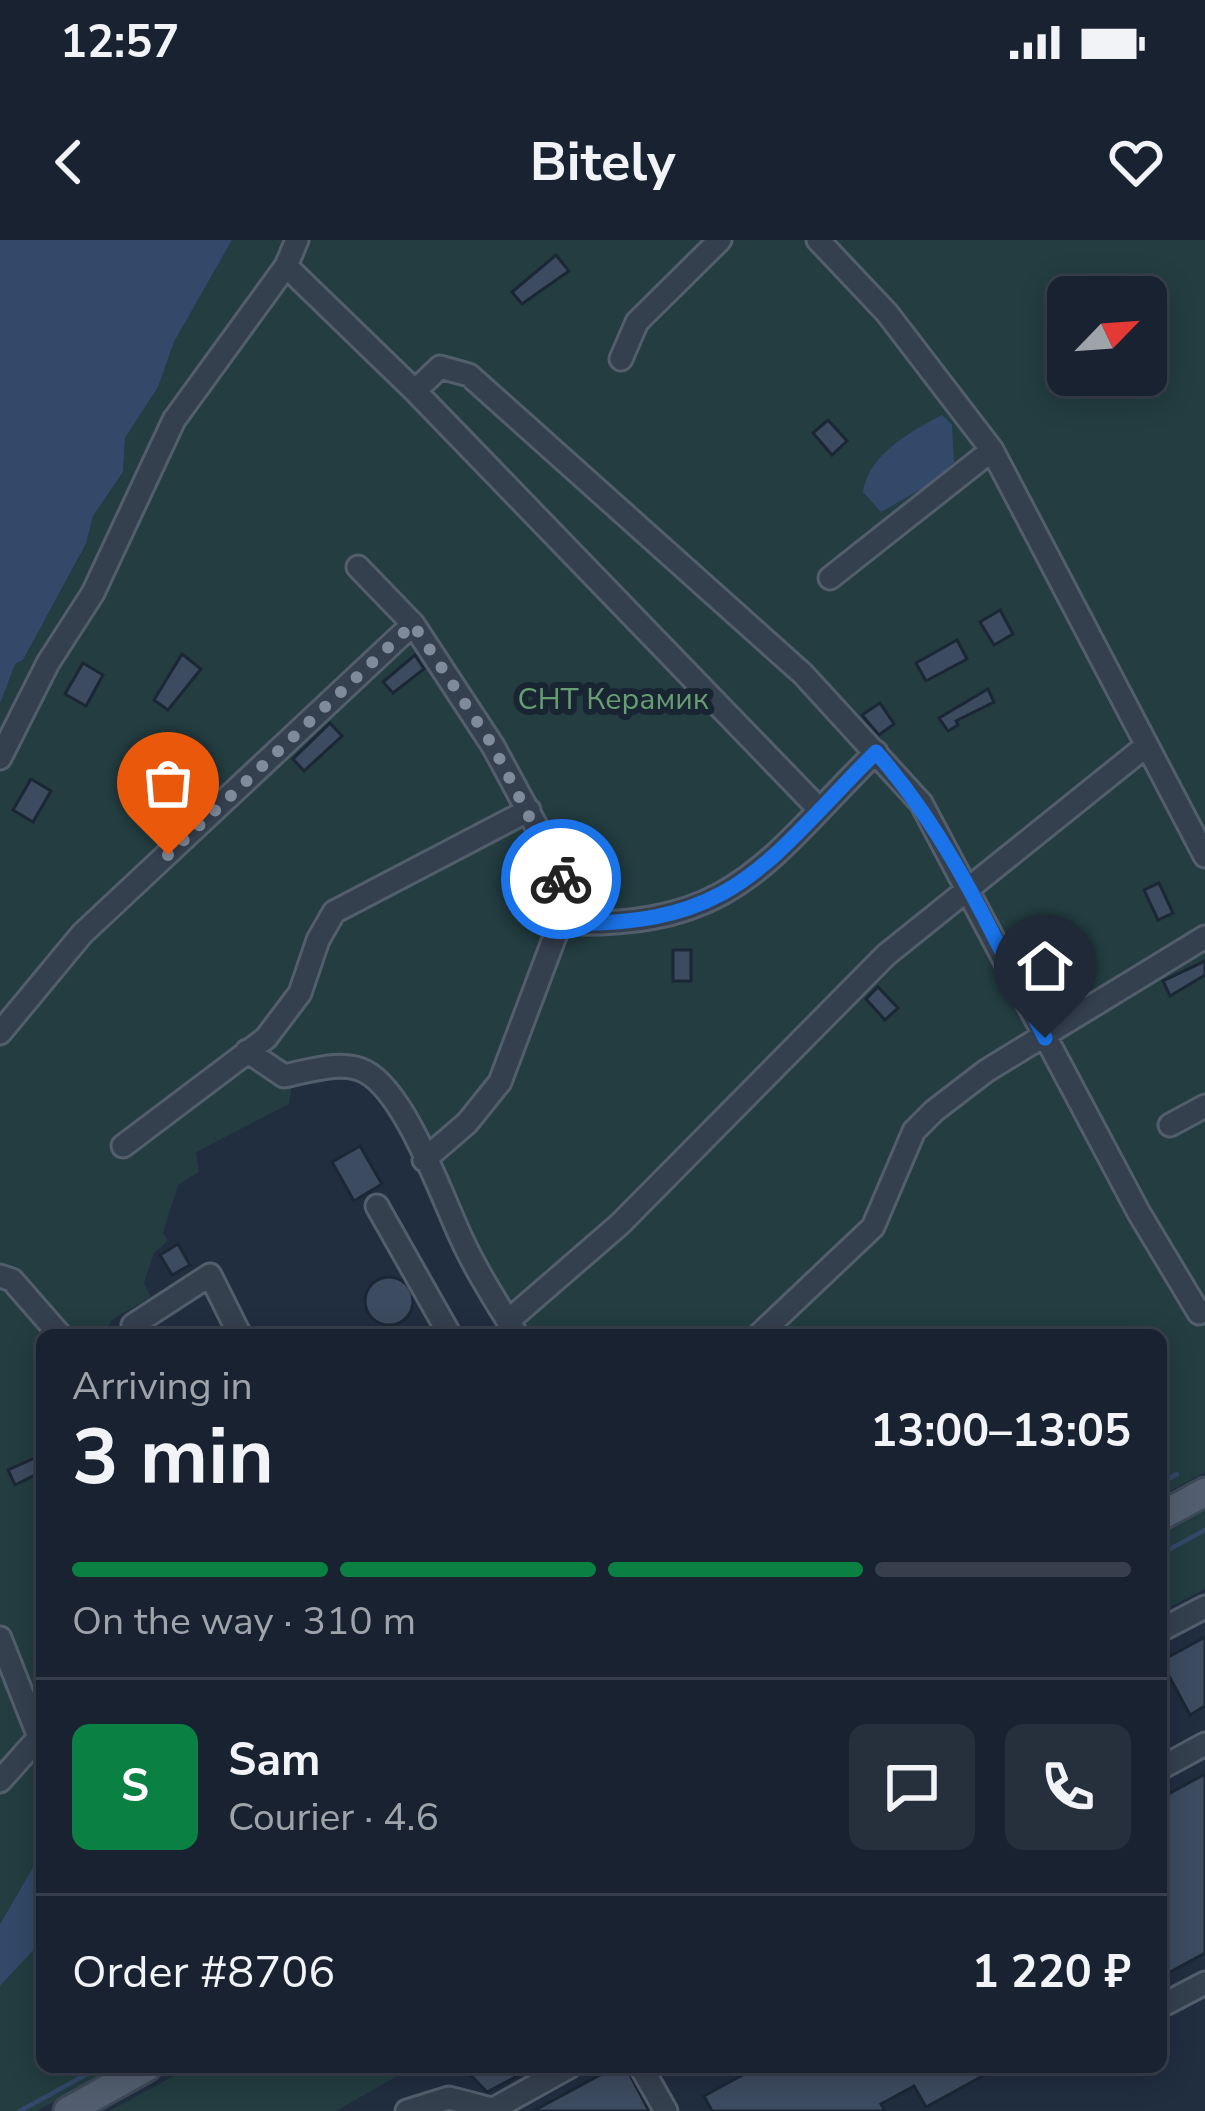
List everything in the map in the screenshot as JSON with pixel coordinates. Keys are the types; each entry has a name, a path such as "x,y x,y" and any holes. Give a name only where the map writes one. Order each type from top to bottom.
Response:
{"main road":[{"path":"1167,1513 1205,1492"},
{"path":"68,2111 136,2073"}],"street":[{"path":"0,758 48,663 93,593 174,420 286,266 297,240"},
{"path":"621,359 637,322 720,240"},
{"path":"818,240 887,313 992,450 1205,856"},
{"path":"286,266 415,391 819,809"},
{"path":"415,391 440,368 469,375 803,674 921,803 1139,1214 1199,1312 1205,1311"},
{"path":"830,578 992,450"},
{"path":"358,567 413,624 529,810 561,872 560,923 500,1082 467,1123 424,1160"},
{"path":"0,1033 82,934 413,624"},
{"path":"247,1051 284,1076 333,1067 365,1071 399,1110 513,1328 826,1011 968,885 1146,746"},
{"path":"560,923 624,925 736,890 783,853 876,752"},
{"path":"123,1146 266,1038 300,993 318,940 334,912 529,810"},
{"path":"765,1329 872,1227 914,1131 986,1071 1205,937"},
{"path":"1170,1125 1205,1106"},
{"path":"377,1206 447,1329"},
{"path":"133,1325 210,1275 237,1329"},
{"path":"0,1276 12,1280 55,1329"},
{"path":"1167,1627 1205,1607"},
{"path":"0,1638 36,1726"},
{"path":"0,1781 36,1740"},
{"path":"1167,1765 1205,1744"},
{"path":"1167,2003 1205,1983"},
{"path":"407,2111 423,2102 448,2098 491,2110 557,2073"},
{"path":"644,2073 666,2111"}],"green space":[{"name":"СНТ Керамик","path":"232,240 1205,240 1205,1472 1167,1493 1167,1329 506,1329 417,1156 374,1094 356,1080 341,1076 292,1083 289,1104 196,1152 199,1172 178,1185 163,1233 168,1241 154,1253 144,1283 151,1297 113,1319 106,1329 36,1329 36,1862 0,1924 0,704 15,664 23,660 86,545 93,516 123,472 125,438 158,386 174,342"},
{"path":"1205,1511 1205,1589 1167,1608 1167,1532"},
{"path":"36,1947 36,2073 107,2073 37,2111 0,2111 0,1986"},
{"path":"180,2073 402,2073 336,2111 109,2111"}],"water":[{"path":"0,240 232,240 174,342 158,387 125,438 123,472 93,516 86,544 23,660 15,664 0,704"},
{"path":"942,415 952,425 954,462 933,482 881,512 863,492 873,467 905,437"},
{"path":"36,1862 36,1947 0,1986 0,1924"}],"building":[{"path":"556,255 569,271 522,304 512,292"},
{"path":"828,420 847,441 832,455 813,433"},
{"path":"1000,610 1013,634 994,645 980,622"},
{"path":"957,640 967,659 926,681 916,663"},
{"path":"182,654 201,669 168,710 154,700"},
{"path":"415,655 424,669 393,693 383,682"},
{"path":"83,663 103,675 86,706 65,694"},
{"path":"988,689 994,702 956,721 958,725 948,731 939,718"},
{"path":"880,703 894,724 879,735 862,715"},
{"path":"330,723 342,736 304,771 293,759"},
{"path":"31,779 51,791 33,822 13,810"},
{"path":"1159,883 1173,913 1158,920 1144,890"},
{"path":"673,950 691,950 691,981 673,981"},
{"path":"1205,961 1205,975 1170,996 1163,981"},
{"path":"878,987 898,1008 885,1020 866,999"},
{"path":"360,1146 382,1184 354,1201 332,1162"},
{"path":"178,1244 190,1265 172,1275 160,1255"},
{"path":"389,1277 406,1284 413,1301 406,1318 389,1325 372,1318 365,1301 372,1284"},
{"path":"36,1460 36,1474 15,1485 8,1470"},
{"path":"1205,1637 1205,1706 1190,1715 1167,1672 1167,1658"},
{"path":"1205,1774 1205,1953 1167,1974 1167,1795"},
{"path":"469,2073 523,2073 487,2092"},
{"path":"604,2073 629,2073 649,2111 533,2111"},
{"path":"746,2073 988,2073 926,2107 914,2086 881,2104 885,2111 712,2111 704,2096"}],"waterway":[{"path":"1167,1480 1177,1474"},
{"path":"1167,1551 1205,1530"},
{"path":"20,2111 89,2073"}],"way so far":[{"path":"168,855 413,624 452,691 493,746 561,879"}],"route":[{"path":"561,879 560,923 624,925 736,890 783,853 876,752 921,803 955,860 1045,1038"}]}
